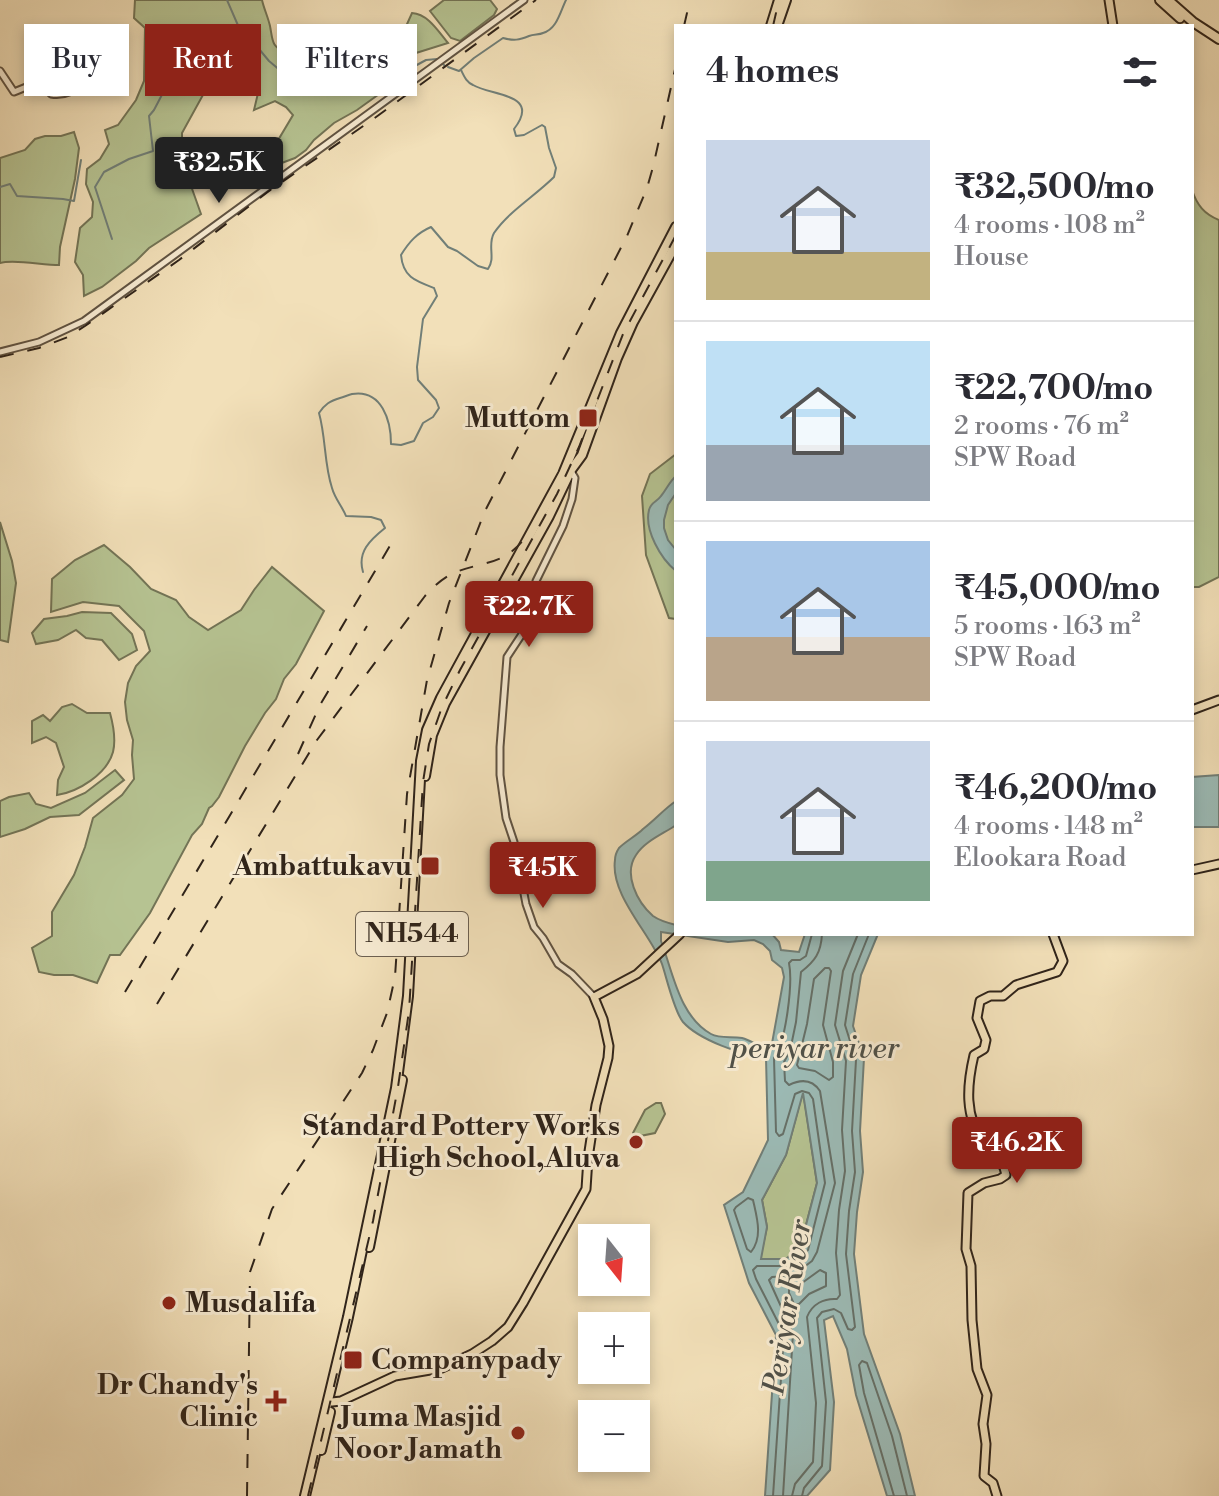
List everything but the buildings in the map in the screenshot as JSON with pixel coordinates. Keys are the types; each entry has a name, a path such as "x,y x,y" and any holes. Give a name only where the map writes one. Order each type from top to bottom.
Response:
{"highway":[{"path":"772,24 779,0"},
{"path":"778,24 786,0"},
{"path":"1160,0 1188,24"},
{"path":"1168,0 1219,42"},
{"path":"1194,29 1219,42"},
{"name":"NH544","path":"307,1496 397,1112 411,1017 423,791 432,735 456,682 582,455 617,358 674,233"},
{"name":"NH544","path":"307,1496 332,1402 396,1088 406,1022 419,785 427,730 441,698 563,474 616,345 668,251 674,246"}],"main road":[{"path":"1109,0 1113,24"},
{"path":"1194,709 1219,700"},
{"path":"1194,870 1219,864"},
{"path":"332,1402 341,1401 395,1376 442,1368 472,1354 508,1327 586,1189 596,1105 607,1069 609,1046 594,997 637,974 678,936"},
{"path":"997,1496 993,1483 984,1476 986,1444 983,1424 987,1395 977,1369 971,1266 966,1239 968,1193 1006,1175 1005,1166 981,1139 972,1117 968,1105 969,1077 974,1055 984,1049 986,1040 977,1018 980,1001 990,996 1003,996 1016,985 1057,972 1063,961 1054,936"}],"street":[{"path":"0,352 39,342 84,321 524,0"},
{"path":"0,71 14,92 24,88"},
{"path":"571,470 575,478 574,489 563,526 536,581 532,619 507,657 500,775 506,818 534,927 558,964 594,997"}],"green space":[{"path":"135,0 262,0 277,46 277,96 376,96 334,123 295,158 279,164 277,142 293,115 275,101 254,110 257,96 261,96 261,24 145,24 145,28 134,18"},
{"path":"444,0 490,0 497,9 494,15 460,41 451,38 430,11"},
{"path":"412,13 428,20 448,43 417,53 417,24 407,24"},
{"path":"145,28 145,96 202,96 182,133 185,169 201,214 149,248 102,287 84,296 83,275 75,262 80,228 92,217 93,202 86,184 87,169 100,159 109,144 105,130 118,125 136,100 144,81"},
{"path":"74,132 79,148 59,265 0,263 0,158 25,150 35,139"},
{"path":"1194,195 1209,215 1219,220 1219,577 1194,587"},
{"path":"674,456 674,619 669,618 646,555 642,496 650,474"},
{"path":"0,522 16,583 8,642 0,640"},
{"path":"104,545 151,589 176,600 189,617 208,630 241,610 272,567 324,611 296,664 284,679 276,699 245,746 219,797 192,835 150,913 120,955 110,955 97,983 73,975 39,972 32,948 52,936 52,912 74,875 93,818 122,795 134,779 133,740 125,702 128,683 136,666 150,651 144,631 119,606 83,602 51,612 52,579 75,560"},
{"path":"82,612 111,613 132,634 137,650 119,660 102,640 86,638 76,630 58,640 36,644 32,633 44,619"},
{"path":"72,704 87,713 110,713 114,747 110,760 98,774 82,786 57,795 58,780 64,767 56,743 46,737 32,743 32,721 43,715 50,721 62,707"},
{"path":"115,770 124,780 79,815 50,817 0,837 0,801 29,793 36,804 51,808 85,793"},
{"path":"803,1091 817,1183 800,1248 786,1259 760,1259 767,1227 762,1200 786,1155"},
{"path":"661,1103 665,1114 655,1133 635,1137 633,1133 645,1110"}],"water":[{"path":"674,478 674,496 668,505 664,528 674,548 674,569 655,544 648,518 651,505"},
{"path":"1219,775 1219,827 1194,827 1194,777"},
{"name":"periyar river","path":"674,803 674,826 640,850 632,863 631,879 647,910 656,918 674,924 674,934 661,932 661,941 678,992 691,1016 715,1036 742,1038 771,1049 784,977 782,968 772,960 770,951 763,944 754,940 728,942 688,936 774,936 781,950 799,952 804,936 877,936 861,975 853,1026 864,1058 860,1131 863,1172 854,1254 864,1334 900,1434 915,1496 887,1496 856,1395 847,1349 833,1316 824,1320 834,1402 830,1470 807,1496 765,1496 776,1335 749,1283 724,1205 743,1192 768,1140 766,1058 722,1046 690,1029 680,1017 662,964 625,900 615,873 619,848","holes":["803,1093 817,1183 800,1248 786,1259 761,1259 767,1227 762,1200 786,1155"]}],"waterway":[{"path":"227,0 237,24"},
{"path":"448,67 459,71 503,38 519,39 548,31 558,20 566,0"},
{"path":"112,239 95,187 104,172 153,151 149,116 166,87 190,64 223,48 248,41 254,43 269,61 294,82 322,90 340,91 366,85 393,67 411,63 415,66 437,59 444,65"},
{"path":"363,572 363,552 385,528 381,520 346,516 329,479 319,413 333,400 352,394 371,396 387,417 391,444 414,441 423,423 433,417 439,408 418,380 417,367 423,319 437,296 434,288 407,273 401,255 414,238 431,227 448,247 488,269 494,233 554,177 556,168 545,127 542,125 516,136 514,129 522,108 518,102 471,84 461,70"},
{"path":"0,187 10,184 17,196 74,201 81,160"}],"railway":[{"path":"0,357 39,348 68,337 85,326 536,0"},
{"path":"684,24 690,0"},
{"path":"773,24 779,0"},
{"path":"247,1496 250,1272 272,1209 362,1073 387,1013 395,977 407,794 427,680 449,603 485,511 627,236 647,188 674,74"},
{"path":"308,1496 373,1221 398,1087 409,1011 423,782 429,744 460,670 557,494 579,447 623,334 674,239"},
{"path":"157,1004 317,740 425,596 447,576 502,558 525,538"},
{"path":"125,992 394,539"},
{"path":"298,754 320,705 367,626"}],"place":[{"name":"Muttom","path":"588,418"},
{"name":"Ambattukavu","path":"430,866"},
{"name":"Standard Pottery Works High School,Aluva","path":"636,1142"},
{"name":"Musdalifa","path":"169,1303"},
{"name":"Companypady","path":"353,1360"},
{"name":"Dr Chandy's Clinic","path":"276,1401"},
{"name":"Juma Masjid Noor Jamath","path":"518,1433"}],"water label":[{"name":"Periyar River","path":"788,1307"}]}
